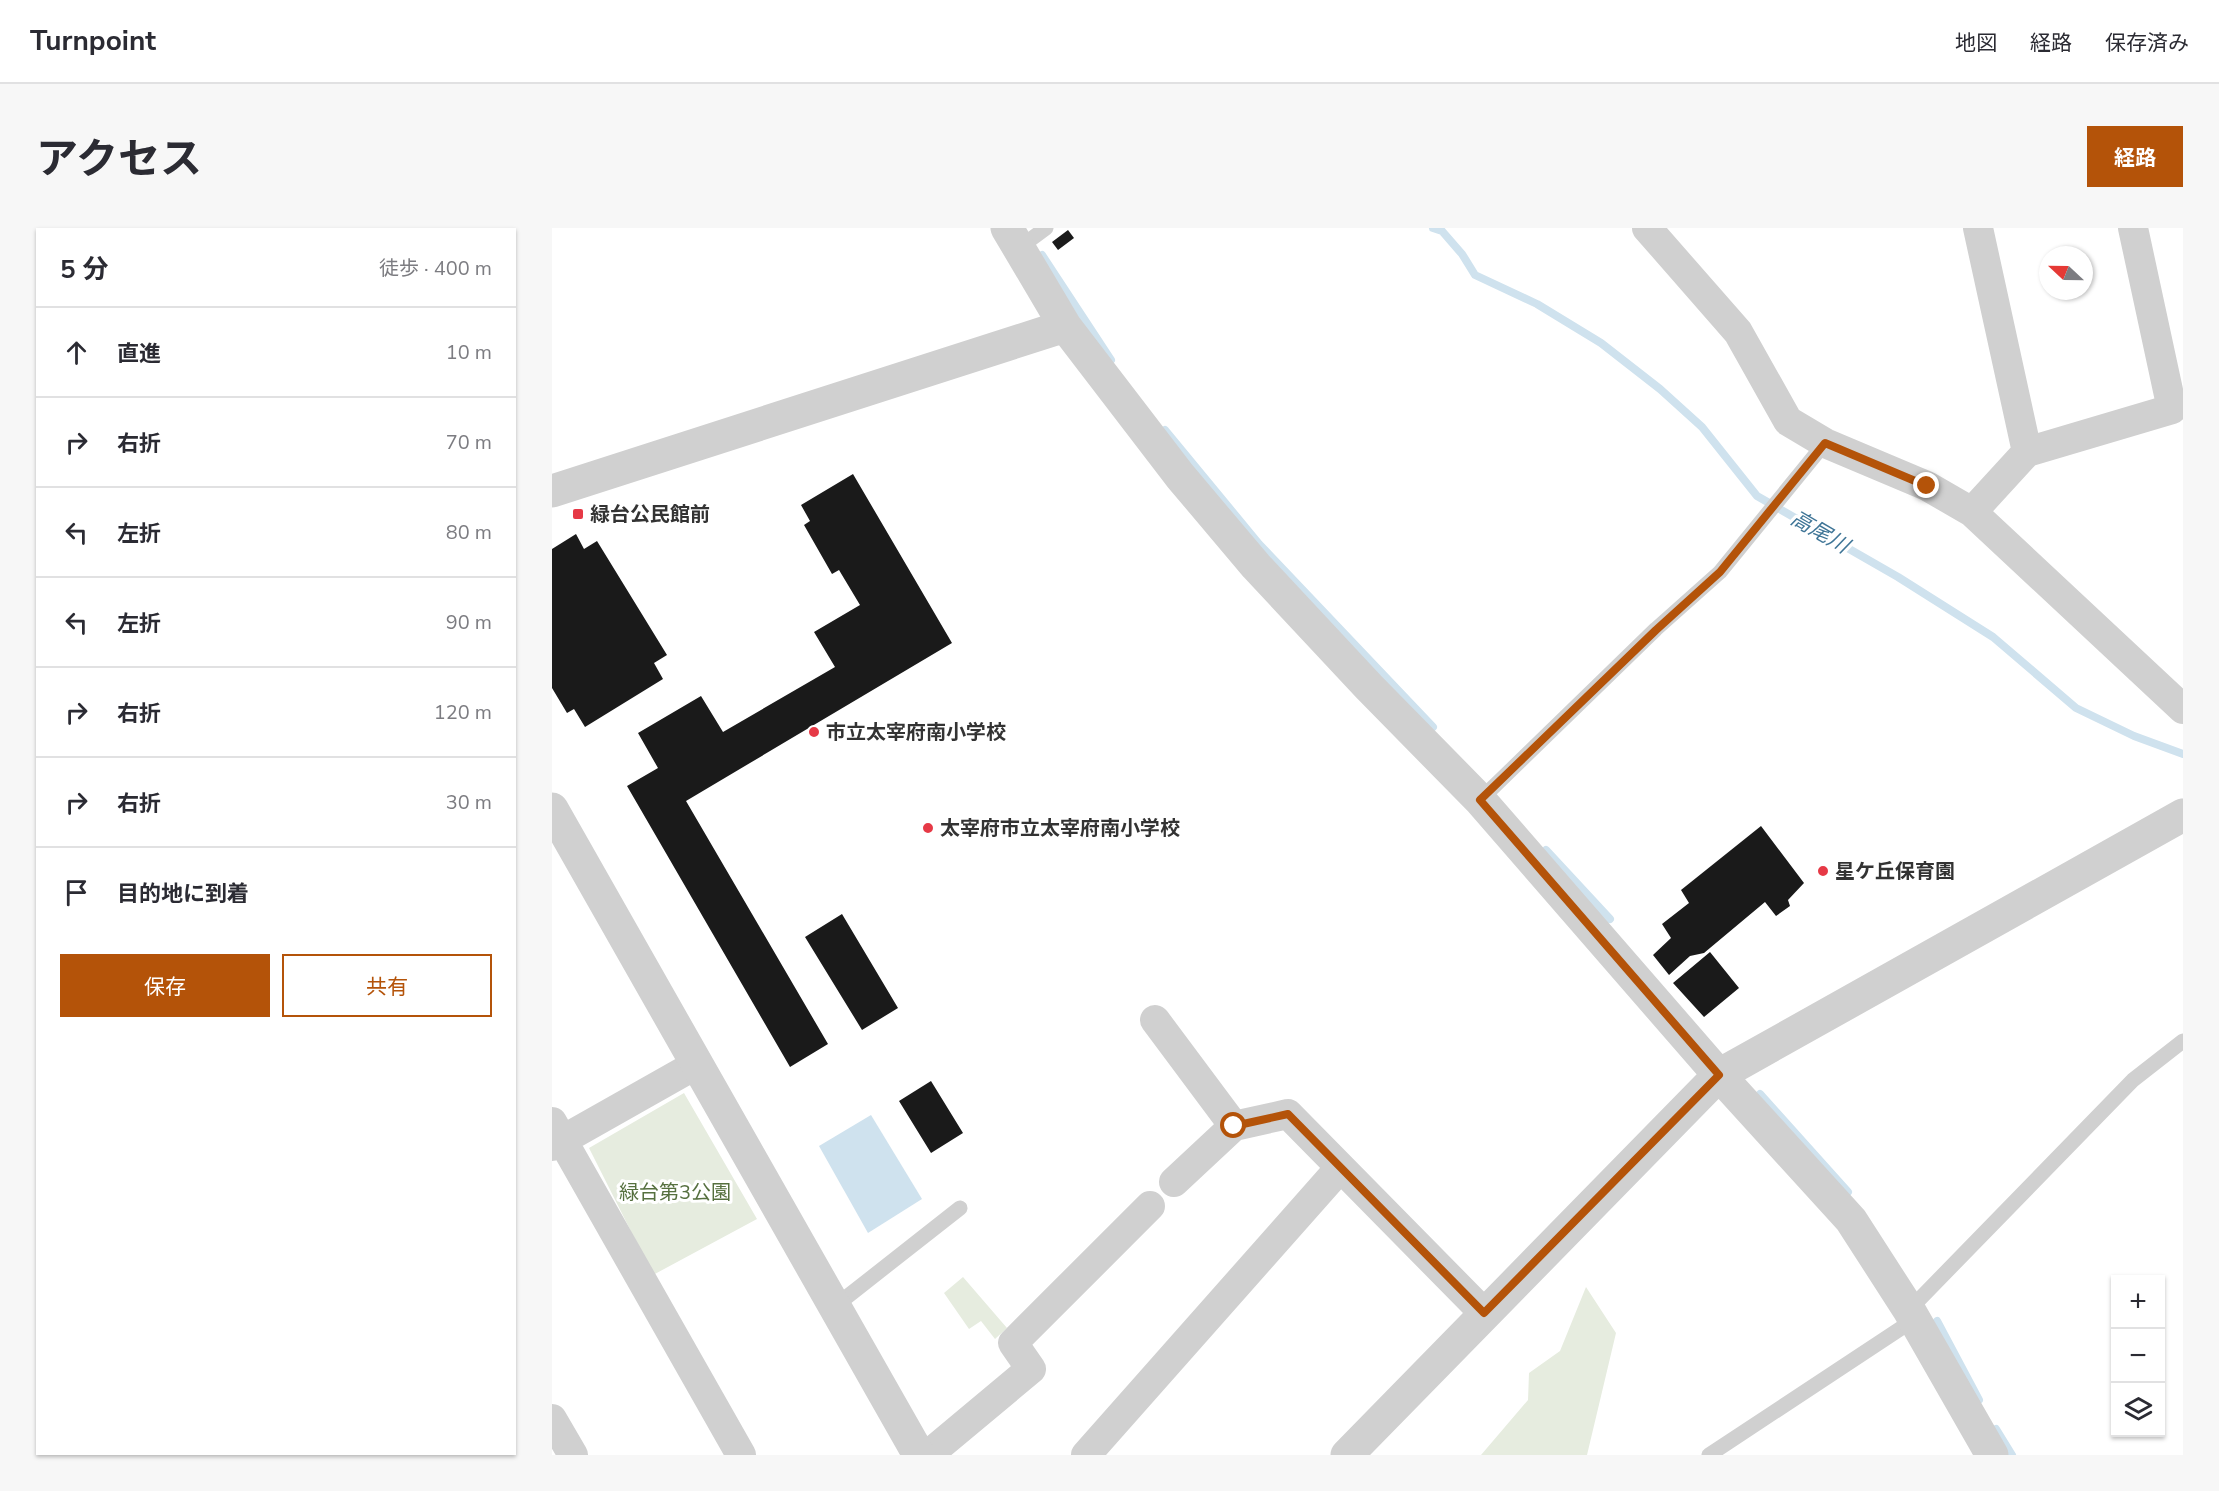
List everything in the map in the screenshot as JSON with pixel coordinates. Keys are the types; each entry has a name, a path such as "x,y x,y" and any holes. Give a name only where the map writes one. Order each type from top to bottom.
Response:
{"street":[{"path":"1647,228 1738,332 1788,421 1825,443 1927,486 1972,512 2183,709"},
{"path":"1978,228 2027,452"},
{"path":"1972,512 2027,452 2172,409 2133,228"},
{"path":"1013,238 1065,326 1180,477 1256,566 1480,800 1719,1075 1851,1220 1912,1315 1992,1455"},
{"path":"552,491 1065,326"},
{"path":"552,809 919,1455"},
{"path":"1347,1455 1719,1075 2183,814"},
{"path":"1155,1020 1234,1126"},
{"path":"697,1064 556,1136 741,1455"},
{"path":"1174,1182 1234,1126 1288,1114 1484,1313"},
{"path":"1086,1455 1340,1168"},
{"path":"928,1455 1031,1369 1012,1343 1150,1206"},
{"path":"552,1419 573,1455"}],"lane":[{"path":"1013,238 1046,228"},
{"path":"1480,800 1656,630 1720,572 1825,443"},
{"path":"1709,1455 1912,1315 2133,1080 2183,1041"},
{"path":"834,1307 960,1208"}],"green space":[{"name":"緑台第3公園","path":"684,1093 757,1219 653,1275 589,1148"},
{"path":"963,1277 1007,1328 995,1339 981,1321 969,1329 944,1293"},
{"path":"1586,1287 1616,1333 1587,1455 1481,1455 1528,1400 1529,1373 1560,1351"}],"water":[{"path":"871,1115 922,1199 868,1233 819,1146"}],"building":[{"path":"1068,230 1074,238 1058,250 1052,242"},
{"path":"853,474 952,643 686,801 828,1044 790,1067 627,786 658,768 638,733 701,696 723,732 835,667 814,632 860,605 839,570 832,574 804,525 810,521 801,505"},
{"path":"576,534 584,549 597,541 667,655 654,663 663,679 585,727 574,709 567,713 552,688 552,549"},
{"path":"1761,826 1804,883 1788,900 1790,906 1776,916 1765,902 1704,953 1690,956 1669,975 1653,955 1671,938 1662,924 1689,903 1681,890"},
{"path":"842,914 898,1008 862,1030 805,937"},
{"path":"1710,952 1739,988 1704,1017 1673,983"},
{"path":"931,1081 963,1133 931,1153 899,1101"}],"waterway":[{"name":"高尾川","path":"1433,228 1442,231 1462,254 1475,275 1537,304 1601,343 1660,389 1702,427 1757,496 1898,577 1993,637 2076,708 2134,736 2183,754"},
{"path":"1042,255 1111,360"},
{"path":"1165,430 1259,544 1433,727"},
{"path":"1546,850 1610,919"},
{"path":"1760,1094 1848,1192"},
{"path":"1937,1321 1979,1400"},
{"path":"1996,1429 2012,1455"}],"place":[{"name":"緑台公民館前","path":"578,514"},
{"name":"市立太宰府南小学校","path":"814,732"},
{"name":"太宰府市立太宰府南小学校","path":"928,828"},
{"name":"星ケ丘保育園","path":"1823,871"}],"route":[{"path":"1234,1126 1288,1114 1484,1313 1719,1075 1480,800 1656,630 1720,572 1825,443 1927,486"}]}
